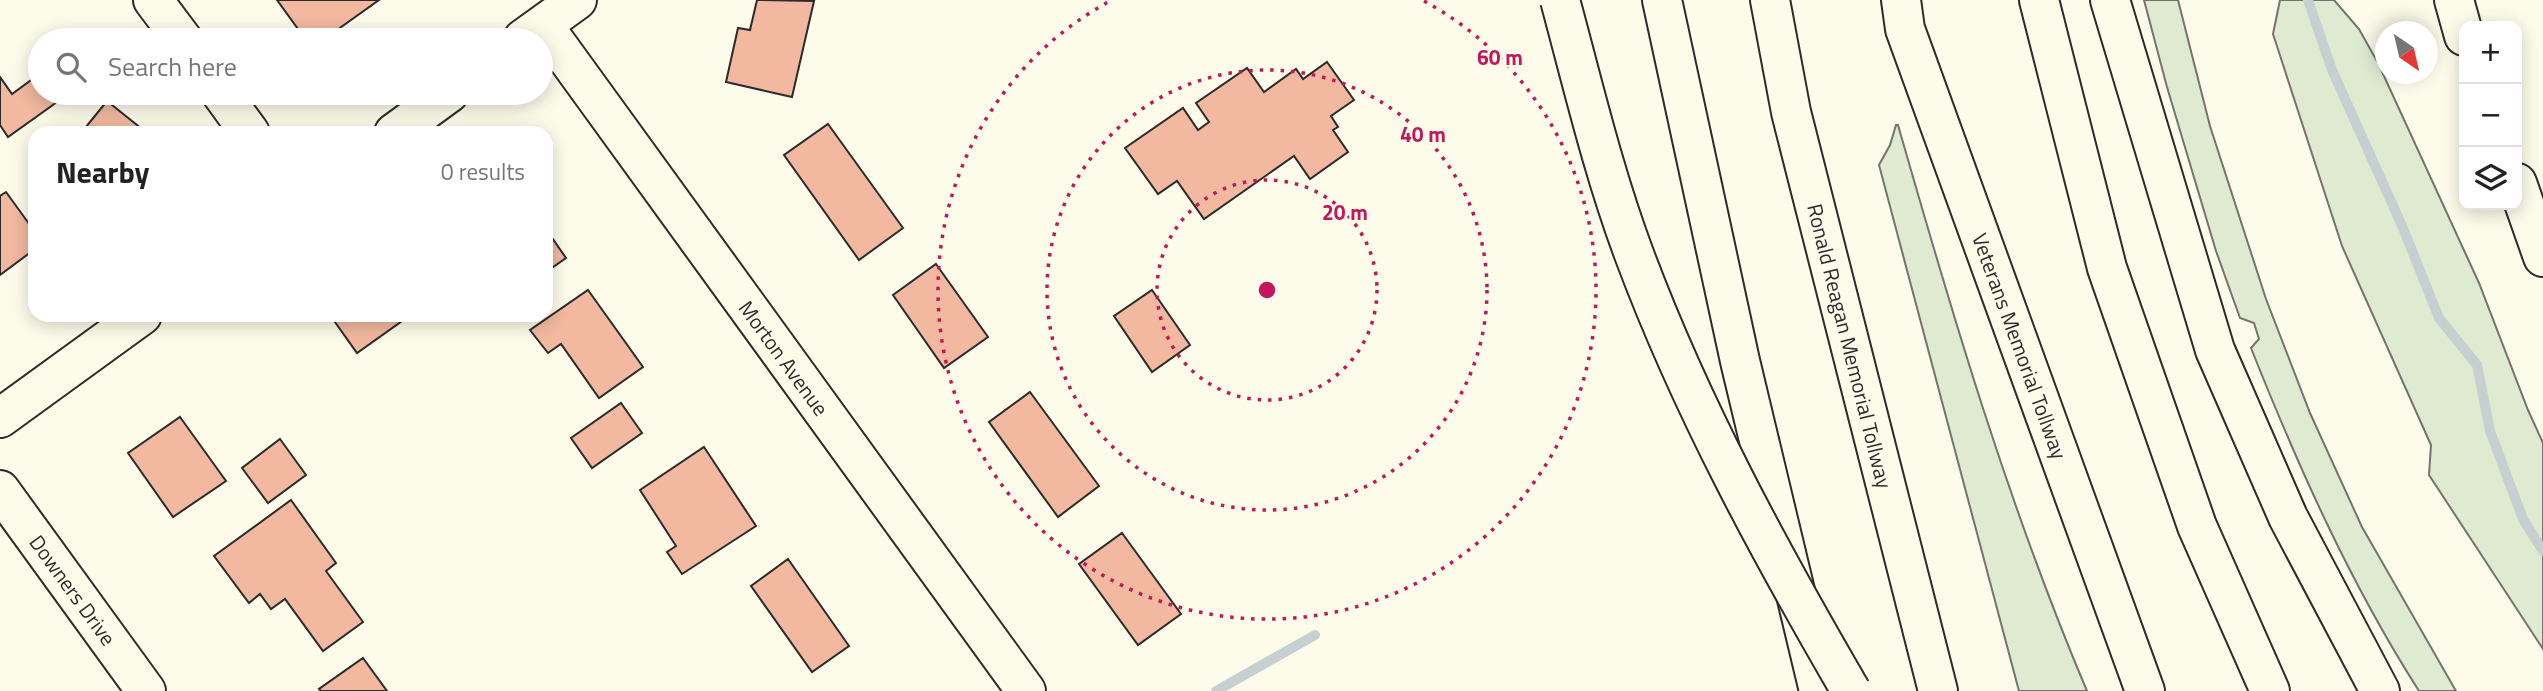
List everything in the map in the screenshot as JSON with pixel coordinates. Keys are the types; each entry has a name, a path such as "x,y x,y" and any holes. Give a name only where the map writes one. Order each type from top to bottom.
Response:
{"main road":[{"path":"153,0 174,28"},
{"path":"538,28 577,0"},
{"path":"1560,0 1599,148 1634,254 1665,331 1771,552 1851,691"},
{"path":"1662,0 1740,361 1819,691"},
{"name":"Ronald Reagan Memorial Tollway","path":"1770,0 1791,111 1937,689"},
{"name":"Veterans Memorial Tollway","path":"1901,0 1905,29 2146,691"},
{"path":"2039,0 2107,268 2197,526 2270,691"},
{"path":"2110,0 2215,350 2288,517 2381,691"},
{"path":"2454,0 2460,21"},
{"name":"Morton Avenue","path":"553,60 1026,691"},
{"path":"229,105 245,126"},
{"path":"404,126 432,105"},
{"path":"2522,197 2543,257"},
{"path":"0,418 132,322"},
{"name":"Downers Drive","path":"0,490 146,691"}],"green space":[{"path":"2144,0 2178,0 2210,126 2266,299 2310,413 2362,527 2456,691 2419,691 2348,566 2287,436 2251,348 2259,339 2254,323 2240,318 2216,251"},
{"path":"2280,0 2334,0 2359,29 2375,58 2375,84 2388,84 2479,283 2543,443 2543,649 2429,475 2431,445 2342,246 2273,34"},
{"path":"1896,125 2007,482 2087,691 2019,691 1879,165 1890,145"}],"building":[{"path":"277,0 379,0 340,28 297,28"},
{"path":"757,0 814,1 792,97 726,82 738,28 750,30"},
{"path":"1327,62 1354,100 1331,116 1338,127 1333,130 1348,152 1310,179 1294,156 1204,219 1177,181 1158,194 1125,148 1183,108 1198,130 1209,122 1196,103 1247,68 1264,92 1296,69 1303,79"},
{"path":"0,77 12,94 28,82 28,105 53,105 8,137 0,125"},
{"path":"104,105 112,105 138,126 87,126"},
{"path":"828,124 903,228 859,260 784,155"},
{"path":"6,192 28,222 28,254 0,275 0,196"},
{"path":"553,239 566,258 553,267"},
{"path":"936,264 988,337 944,368 893,295"},
{"path":"588,290 643,367 599,398 561,344 548,353 530,330 542,322 553,322 553,314"},
{"path":"1152,290 1190,345 1152,372 1114,316"},
{"path":"335,322 401,322 357,353"},
{"path":"1030,392 1099,486 1058,517 989,422"},
{"path":"621,403 642,433 592,468 571,438"},
{"path":"180,417 226,481 173,517 128,453"},
{"path":"280,439 306,475 268,503 242,468"},
{"path":"704,447 756,526 682,574 667,552 676,546 640,490"},
{"path":"291,500 336,563 326,571 363,622 323,651 285,599 271,609 260,594 249,603 214,556"},
{"path":"1122,533 1181,614 1138,645 1079,564"},
{"path":"788,559 849,646 812,672 751,586"},
{"path":"363,658 387,691 319,689"}],"waterway":[{"path":"2308,0 2332,70 2403,228 2439,318 2477,365 2490,431 2523,519 2543,551"},
{"path":"1216,691 1315,635"}]}
